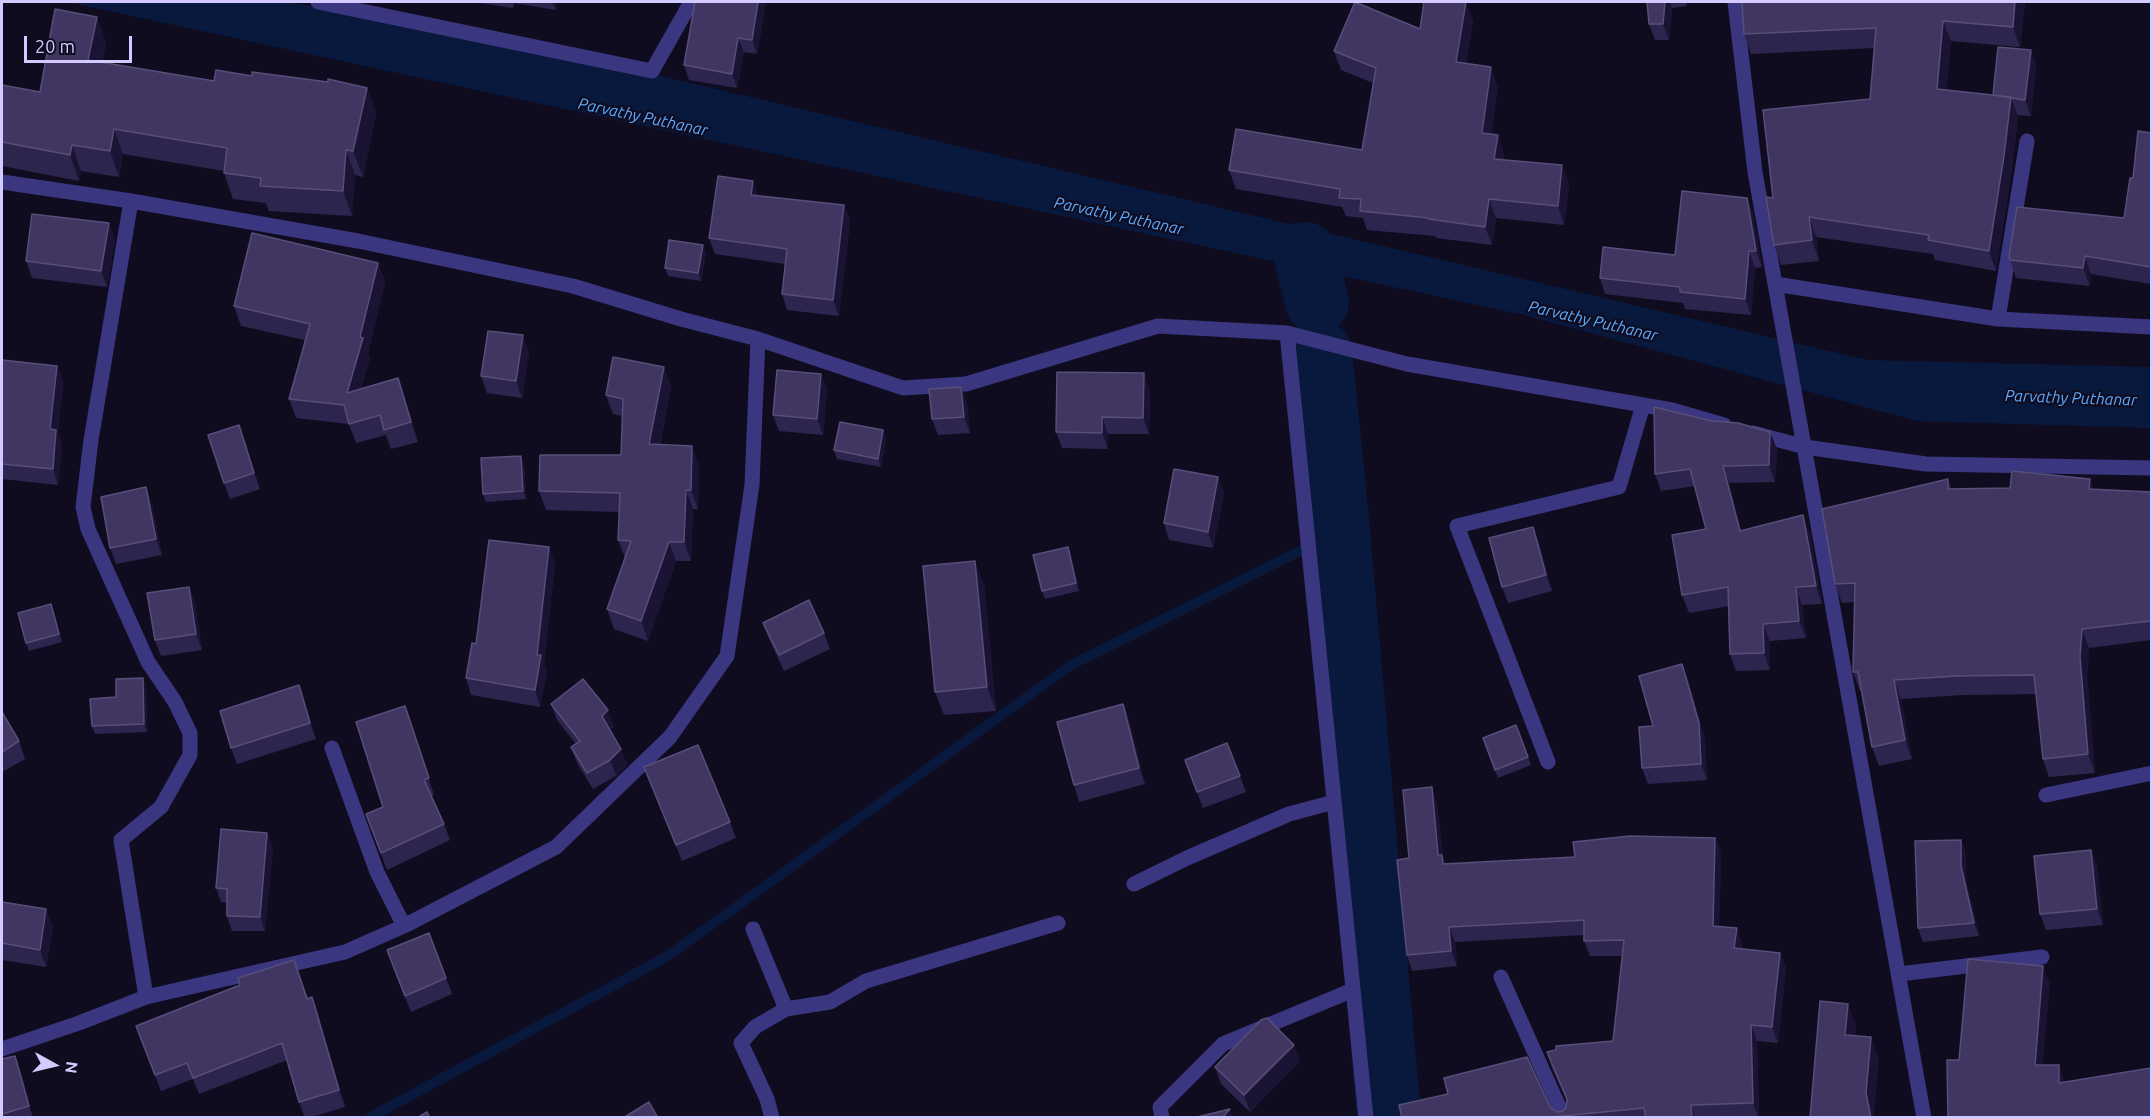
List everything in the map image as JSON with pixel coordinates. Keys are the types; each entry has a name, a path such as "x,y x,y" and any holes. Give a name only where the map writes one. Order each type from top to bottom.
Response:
{"street":[{"path":"318,2 652,71 691,2"},
{"path":"1735,2 1755,172 1899,974 1918,1116"},
{"path":"1998,319 2027,141"},
{"path":"2,182 131,201 358,241 573,286 681,320 758,339 903,388 966,384 1158,326 1287,333 1407,364 1672,410 1805,447 1926,464 2151,468"},
{"path":"131,201 91,440 83,507 95,547 148,662 175,702 190,733 190,755 160,807 121,840 146,997"},
{"path":"1774,284 1998,319 2151,327"},
{"path":"1287,333 1366,1118"},
{"path":"2,1049 146,997 345,952 404,926 556,847 670,737 728,656 752,485 758,339"},
{"path":"1548,762 1458,526 1619,487 1643,405"},
{"path":"332,748 377,872 404,926"},
{"path":"2046,795 2151,773"},
{"path":"1134,884 1187,858 1289,814 1334,802"},
{"path":"772,1118 767,1099 741,1043 755,1027 786,1009 830,1002 866,981 1058,923"},
{"path":"753,929 786,1009"},
{"path":"1899,974 2042,957"},
{"path":"1501,977 1564,1118"},
{"path":"1162,1118 1160,1107 1223,1044 1353,990"}],"water":[{"name":"Parvathy Puthanar","path":"67,2 290,2 610,64 1867,360 2151,367 2151,428 1917,421 1524,315"}],"building":[{"path":"695,2 758,2 752,40 738,38 732,74 684,65"},
{"path":"1355,2 1420,29 1424,2 1466,2 1456,62 1491,67 1482,133 1498,135 1494,159 1562,165 1558,206 1489,199 1485,227 1429,218 1360,211 1361,199 1339,198 1340,189 1229,170 1236,129 1362,150 1376,68 1334,51"},
{"path":"1647,2 1665,2 1663,24 1649,24"},
{"path":"1742,2 2015,2 2013,27 1943,21 1937,89 2011,97 1989,251 1928,240 1929,235 1809,217 1812,240 1774,245 1766,197 1773,198 1763,110 1870,99 1876,28 1744,34"},
{"path":"55,9 97,17 88,60 214,81 216,70 252,76 252,72 328,82 328,79 367,88 353,151 346,150 343,191 260,186 261,178 224,173 227,148 114,129 110,151 72,145 70,155 2,142 2,85 40,92"},
{"path":"1998,47 2031,50 2025,100 1993,95"},
{"path":"2138,131 2151,133 2151,267 2085,256 2083,268 2010,260 2017,207 2124,218 2130,178 2133,178"},
{"path":"718,176 753,181 751,195 844,205 833,300 782,294 787,249 709,238"},
{"path":"1682,191 1747,198 1756,251 1749,251 1745,299 1680,292 1680,287 1600,278 1603,247 1675,255"},
{"path":"32,214 109,223 101,271 26,261"},
{"path":"252,233 378,263 360,337 363,338 347,393 398,378 411,422 384,430 380,415 349,424 344,405 289,399 310,324 234,306"},
{"path":"669,240 703,245 698,273 665,268"},
{"path":"488,331 523,335 516,381 481,376"},
{"path":"613,357 664,367 649,444 692,446 691,490 686,490 684,542 669,542 641,621 607,609 631,541 618,540 620,493 539,491 540,455 621,455 623,399 606,395"},
{"path":"2,360 57,366 50,429 56,430 53,469 2,464"},
{"path":"777,370 821,374 817,419 773,415"},
{"path":"1057,372 1144,373 1143,418 1102,417 1102,433 1056,432"},
{"path":"961,387 964,417 932,419 929,389"},
{"path":"1654,407 1712,421 1738,423 1770,432 1769,465 1723,466 1740,531 1803,515 1816,586 1796,587 1799,621 1763,624 1764,653 1730,654 1728,587 1682,595 1672,535 1706,529 1690,469 1655,474"},
{"path":"840,422 883,430 878,459 834,450"},
{"path":"239,425 254,473 224,483 208,435"},
{"path":"521,456 523,491 483,494 481,458"},
{"path":"1174,469 1218,477 1208,532 1164,523"},
{"path":"2012,471 2090,479 2089,489 2151,492 2151,621 2082,629 2080,657 2088,754 2043,759 2034,675 1894,680 1905,740 1872,747 1858,672 1853,672 1855,583 1835,584 1822,509 1948,479 1948,489 2010,488"},
{"path":"146,487 156,539 110,548 101,497"},
{"path":"1533,527 1546,575 1502,587 1489,538"},
{"path":"489,540 549,547 537,655 541,655 535,690 466,678 472,643 476,644"},
{"path":"1068,547 1076,583 1042,591 1033,555"},
{"path":"975,561 987,687 935,692 923,566"},
{"path":"189,587 196,634 155,640 147,593"},
{"path":"809,600 824,633 779,655 763,623"},
{"path":"51,604 59,634 26,643 18,613"},
{"path":"1682,664 1699,723 1701,764 1642,768 1639,727 1653,726 1639,676"},
{"path":"143,678 144,724 92,726 90,699 116,697 116,679"},
{"path":"583,679 608,710 602,716 621,749 610,760 587,773 571,747 580,741 551,704"},
{"path":"299,685 310,723 231,748 220,711"},
{"path":"1123,704 1139,768 1074,785 1057,722"},
{"path":"405,706 429,778 424,780 444,824 381,853 366,814 383,807 356,722"},
{"path":"2,712 19,741 2,752"},
{"path":"1516,725 1528,757 1495,770 1483,738"},
{"path":"1227,743 1240,776 1197,792 1185,760"},
{"path":"698,745 730,822 676,845 644,767"},
{"path":"1432,787 1438,855 1442,855 1443,864 1575,857 1573,842 1630,836 1715,838 1713,926 1737,928 1734,948 1780,953 1772,1027 1751,1025 1753,1103 1691,1105 1692,1118 1646,1118 1644,1108 1542,1118 1402,1118 1399,1105 1448,1094 1444,1078 1527,1057 1550,1107 1557,1112 1563,1111 1566,1108 1567,1099 1547,1052 1556,1050 1556,1046 1613,1041 1624,940 1584,941 1584,920 1449,927 1451,951 1407,955 1397,860 1409,858 1403,790"},
{"path":"221,829 267,833 260,917 227,916 227,889 216,888"},
{"path":"1961,840 1961,866 1974,923 1918,928 1915,841"},
{"path":"2091,850 2097,909 2040,914 2034,856"},
{"path":"2,902 46,909 40,950 2,943"},
{"path":"429,933 446,978 405,996 387,950"},
{"path":"1968,959 2043,966 2035,1065 2059,1065 2059,1083 2151,1068 2151,1118 1948,1118 1947,1060 1959,1060"},
{"path":"294,960 307,999 312,997 339,1090 299,1102 282,1043 193,1078 187,1063 155,1075 136,1026 240,985 238,978"},
{"path":"1820,1001 1848,1004 1845,1035 1871,1037 1866,1093 1871,1118 1810,1118"},
{"path":"1267,1018 1294,1045 1244,1095 1215,1067 1261,1020"},
{"path":"15,1056 29,1106 2,1114 2,1059"},
{"path":"649,1102 658,1118 623,1118"},
{"path":"1230,1109 1222,1118 1193,1118"},
{"path":"427,1112 430,1118 417,1118"}],"waterway":[{"path":"1305,254 1317,302"},
{"path":"1320,352 1337,520 1389,1118"},
{"path":"1328,532 1337,520"},
{"path":"369,1118 668,956 1071,665 1310,546"}]}
